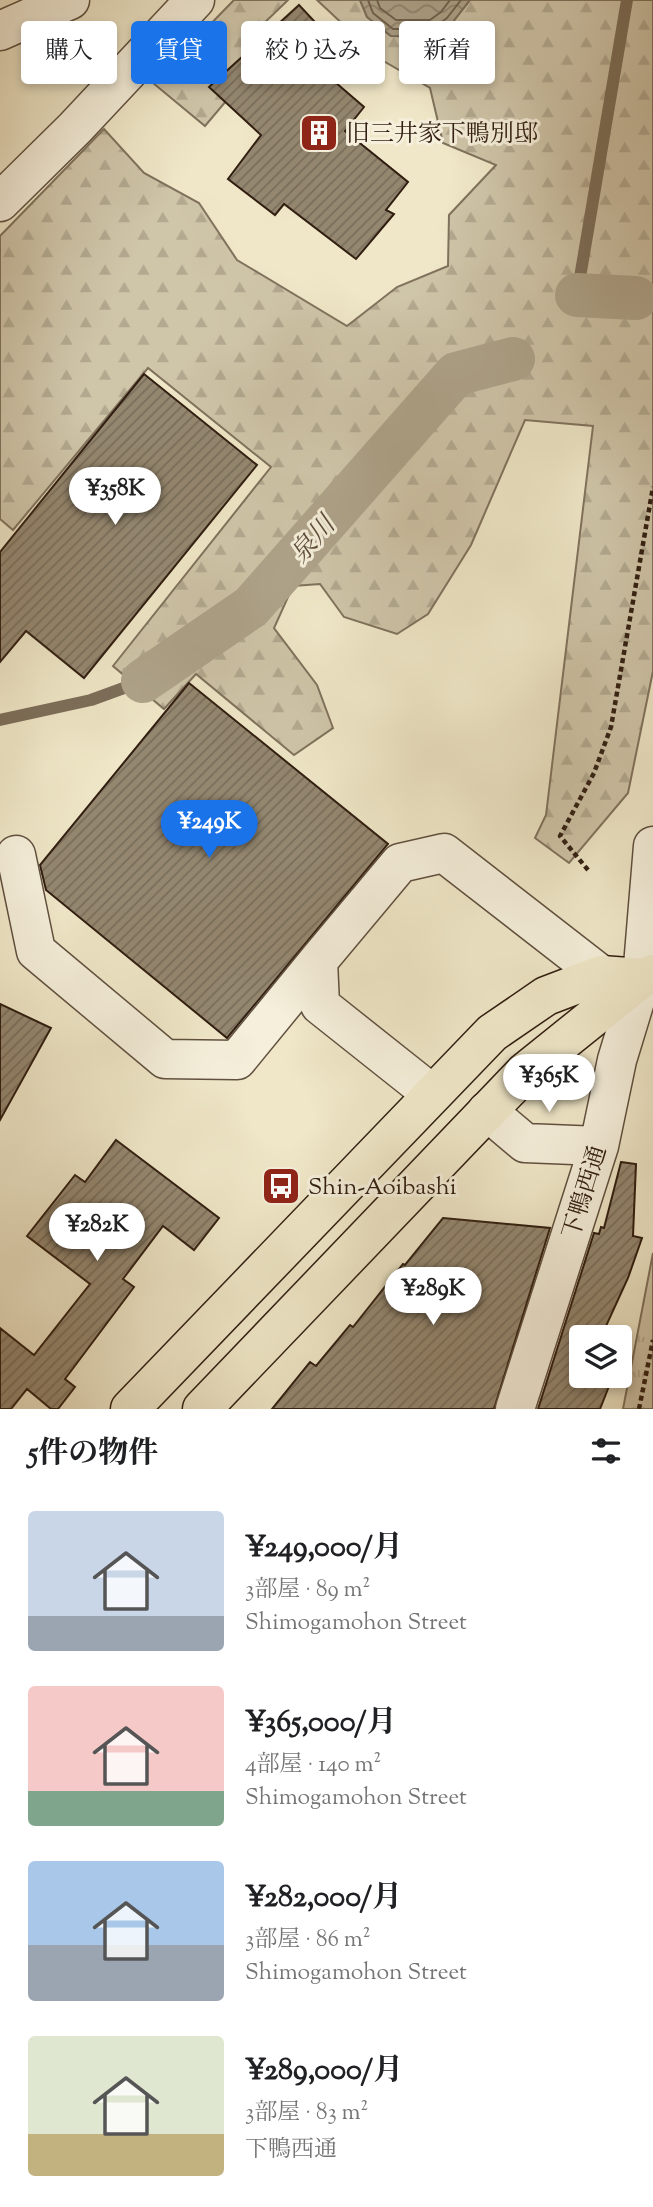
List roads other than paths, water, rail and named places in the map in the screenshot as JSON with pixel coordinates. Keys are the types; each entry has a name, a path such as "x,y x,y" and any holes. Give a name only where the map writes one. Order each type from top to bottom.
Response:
{"main road":[{"path":"130,1409 492,1033 546,996 601,975 648,976"},
{"path":"202,1409 525,1072 648,976"}],"street":[{"path":"0,32 70,0"},
{"path":"0,202 75,128 195,0"},
{"name":"下鴨西通","path":"515,1409 599,1146 617,1060 648,976 653,846"},
{"path":"16,855 36,951 165,1059 237,1060 400,863 444,853 601,975"},
{"path":"318,961 320,1005 432,1094"},
{"path":"487,1111 525,1143 599,1146"}],"water":[{"path":"360,0 470,0 454,21 399,21 399,36 391,36 385,31 385,21 372,21 367,17"}],"waterway":[{"path":"577,295 627,0"},
{"name":"泉川","path":"577,295 636,298"},
{"name":"泉川","path":"143,681 251,607 456,374 513,359"},
{"path":"0,720 91,700 143,681"}],"place":[{"name":"旧三井家下鴨別邸","path":"319,133"},
{"name":"Shin-Aoibashi","path":"281,1186"}]}
